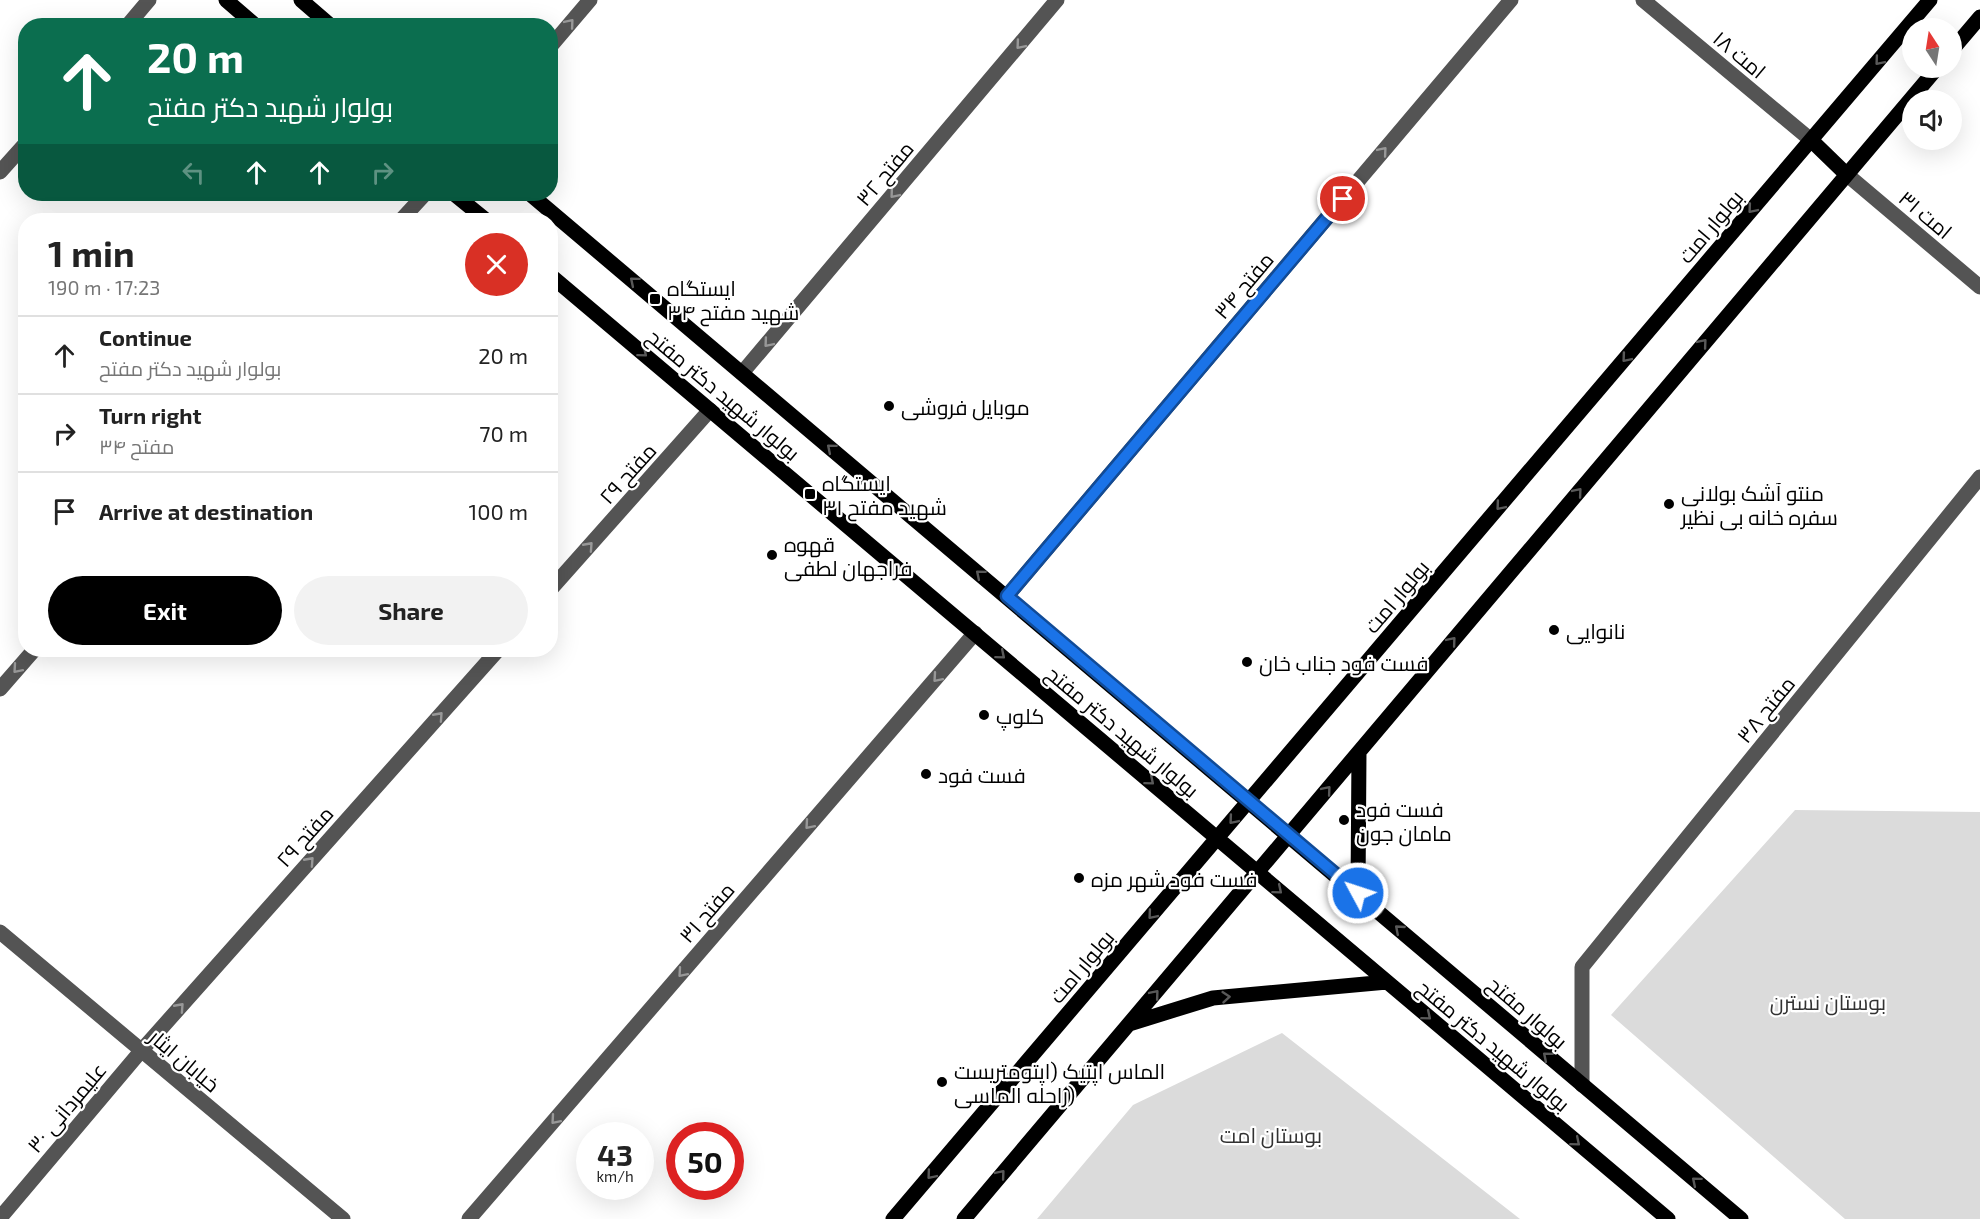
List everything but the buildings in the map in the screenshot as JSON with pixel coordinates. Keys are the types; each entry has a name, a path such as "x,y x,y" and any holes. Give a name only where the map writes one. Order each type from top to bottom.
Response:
{"main road":[{"path":"226,0 247,18"},
{"path":"301,0 322,18"},
{"name":"بولوار امت","path":"893,1219 1930,0"},
{"path":"1962,38 1980,17"},
{"path":"964,1219 1845,173 1928,78"},
{"path":"1811,140 1845,173"},
{"path":"463,201 477,213"},
{"name":"بولوار شهید دکتر مفتح","path":"538,201 553,213"},
{"name":"بولوار شهید دکتر مفتح","path":"558,218 1289,835"},
{"name":"بولوار شهید دکتر مفتح","path":"558,282 1668,1219"},
{"path":"1358,893 1359,752"},
{"name":"بولوار مفتح","path":"1289,835 1741,1219"},
{"path":"1129,1024 1213,998 1387,982"}],"street":[{"path":"134,18 149,0"},
{"path":"558,38 590,0"},
{"name":"مفتح ۳۲","path":"742,373 1057,0"},
{"name":"مفتح ۳۴","path":"1007,596 1511,0"},
{"name":"امت ۱۸","path":"1643,0 1811,140"},
{"path":"0,172 18,152"},
{"name":"امت ۳۱","path":"1845,173 1980,287"},
{"path":"408,213 419,201"},
{"name":"مفتح ۲۹","path":"558,581 710,410"},
{"name":"مفتح ۳۸","path":"1582,1085 1582,967 1980,477"},
{"name":"مفتح ۳۱","path":"470,1219 975,633"},
{"path":"0,689 28,657"},
{"name":"مفتح ۲۹","path":"141,1051 492,657"},
{"name":"خیابان ایثار","path":"0,932 342,1219"},
{"name":"علیمردانی ۳۰","path":"0,1218 141,1051"}],"green space":[{"name":"بوستان نسترن","path":"1795,810 1980,812 1980,1219 1845,1219 1611,1015"},
{"name":"بوستان امت","path":"1282,1033 1520,1219 1037,1219 1133,1105"}],"place":[{"name":"ایستگاه شهید مفتح ۳۴","path":"655,299"},
{"name":"موبایل فروشی","path":"889,406"},
{"name":"ایستگاه شهید مفتح ۳۱","path":"810,494"},
{"name":"منتو آشک بولانی سفره خانه بی نظیر","path":"1669,504"},
{"name":"قهوه فراجهان لطفی","path":"772,555"},
{"name":"نانوایی","path":"1554,630"},
{"name":"فست فود جناب خان","path":"1247,662"},
{"name":"کلوپ","path":"984,715"},
{"name":"فست فود","path":"926,774"},
{"name":"فست فود مامان جون","path":"1344,820"},
{"name":"فست فود شهر مزه","path":"1079,878"},
{"name":"الماس اپتیک (اپتومتریست راحله الماسی)","path":"942,1082"}],"route":[{"path":"1343,199 1007,596 1358,893"}]}
